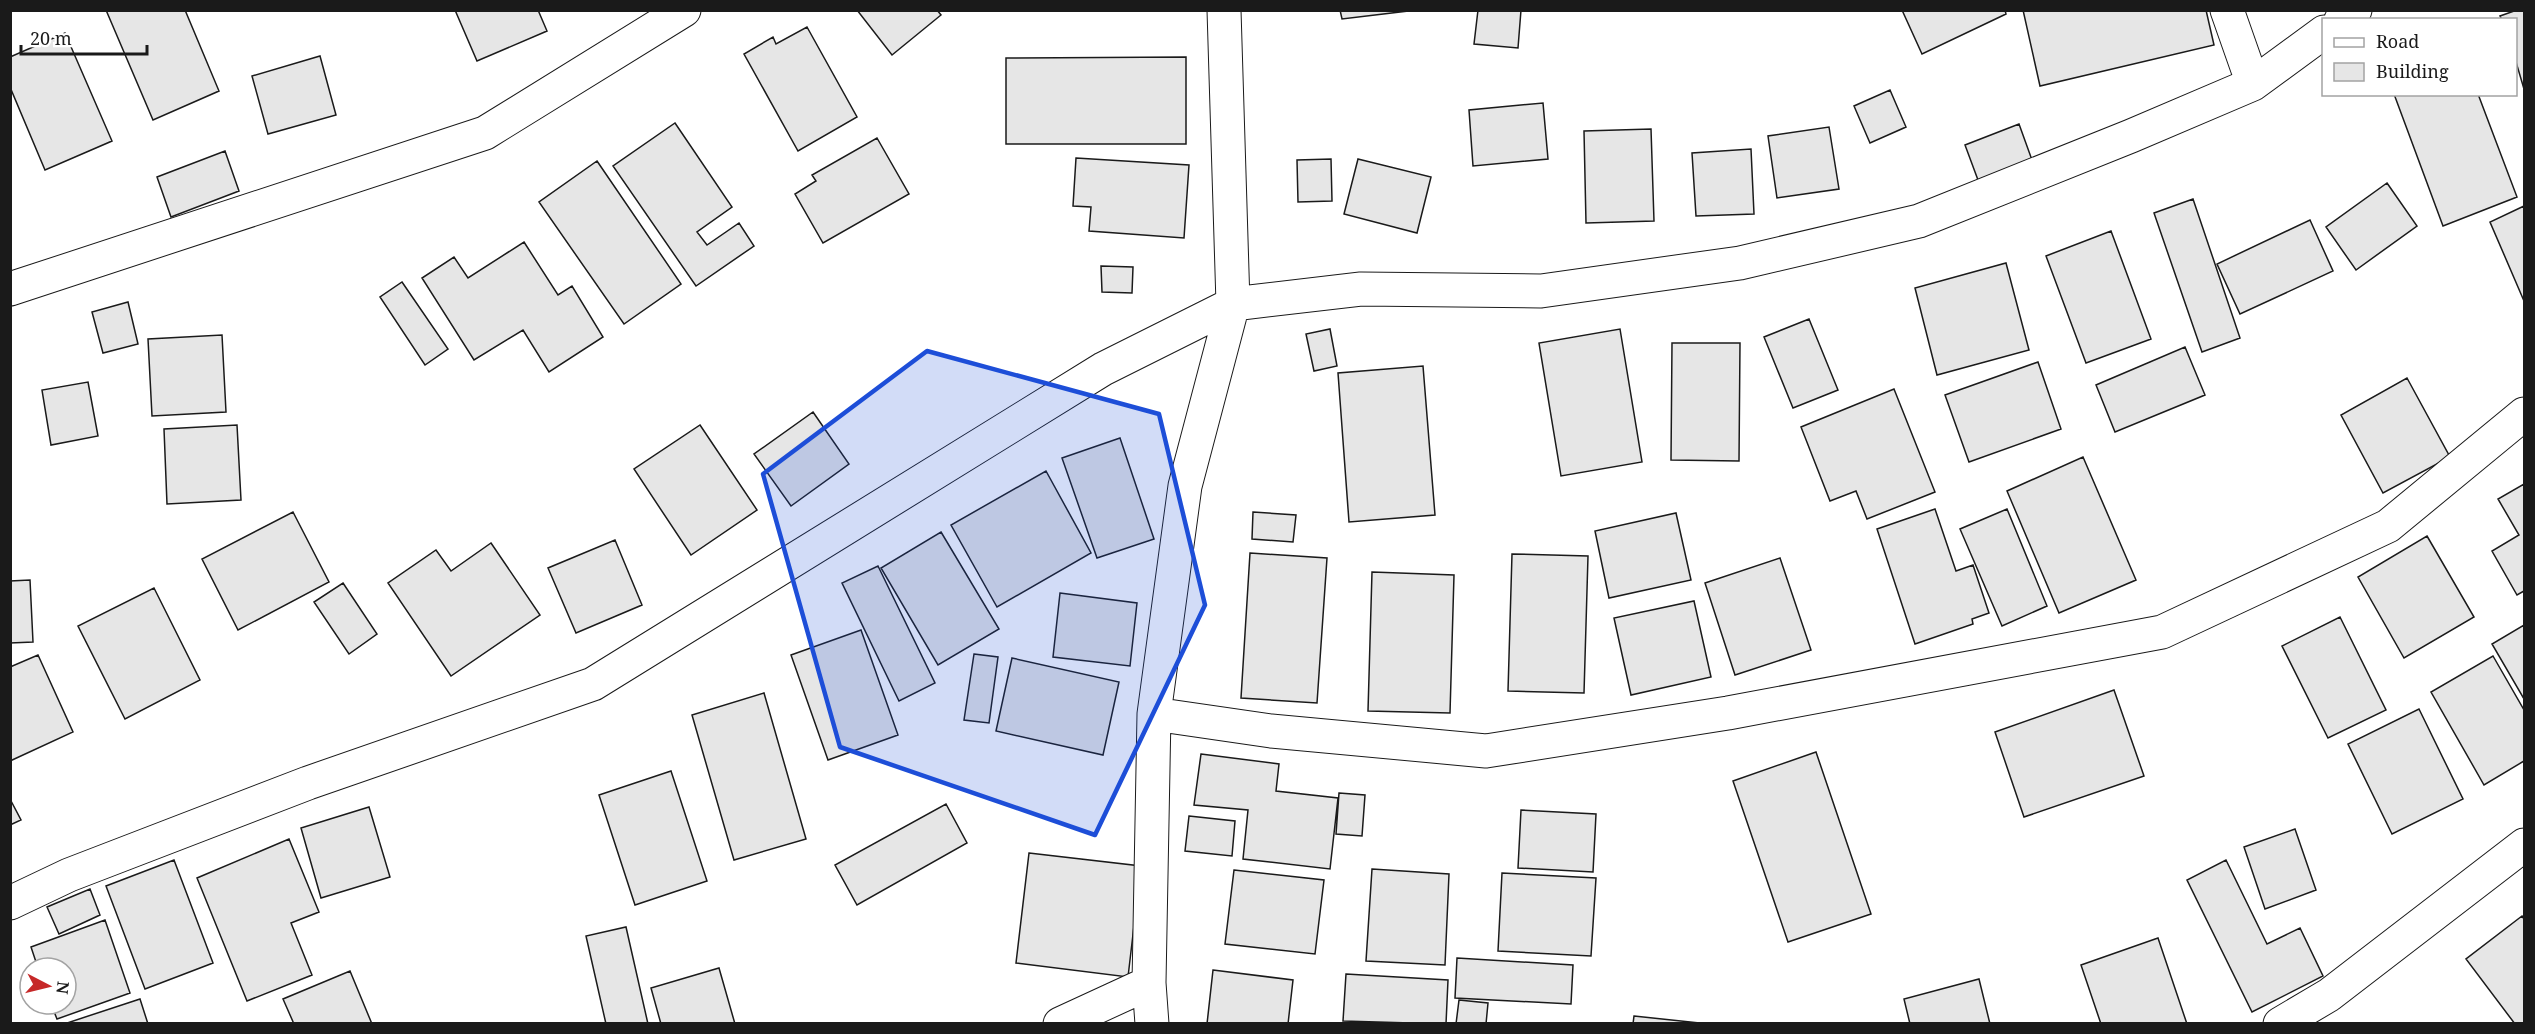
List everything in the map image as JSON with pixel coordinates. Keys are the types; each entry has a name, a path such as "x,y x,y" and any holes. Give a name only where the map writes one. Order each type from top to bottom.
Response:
{"street":[{"path":"10,289 485,133 684,10"},
{"path":"1152,1023 1149,983 1154,714 1185,486 1233,304 1224,10"},
{"path":"2228,10 2253,84"},
{"path":"10,903 69,875 297,787 593,684 1103,369 1233,304 1361,289 1541,291 1740,263 1919,221 2131,136 2253,84 2322,33"},
{"path":"1154,714 1271,731 1486,751 1728,713 2162,632 2388,526 2524,414"},
{"path":"2280,1023 2329,995 2524,845"},
{"path":"1060,1023 1149,983"}],"highlighted area":[{"path":"927,351 1159,414 1205,605 1095,835 840,747 763,474"}],"building":[{"path":"106,10 185,10 219,91 153,120"},
{"path":"455,10 538,10 547,31 477,61"},
{"path":"857,10 937,10 941,15 892,55"},
{"path":"1340,10 1408,10 1408,11 1342,19"},
{"path":"1478,10 1521,10 1518,48 1474,44"},
{"path":"1902,10 2005,10 2006,14 1922,54"},
{"path":"2023,10 2206,10 2214,45 2040,86"},
{"path":"2524,10 2524,89 2517,65 2517,18 2501,18 2500,16"},
{"path":"807,27 857,117 798,151 744,54 773,37 776,44"},
{"path":"65,33 112,141 45,170 10,87 10,57"},
{"path":"320,56 336,115 268,134 252,76"},
{"path":"1186,57 1186,144 1006,144 1006,58"},
{"path":"1890,90 1906,127 1870,143 1854,106"},
{"path":"2395,96 2479,96 2517,197 2443,226"},
{"path":"1543,103 1548,159 1473,166 1469,110"},
{"path":"675,123 732,207 697,232 707,245 739,223 754,246 696,286 613,166"},
{"path":"2019,124 2032,160 1978,180 1965,145"},
{"path":"1829,127 1839,189 1777,198 1768,136"},
{"path":"1651,129 1654,221 1586,223 1584,131"},
{"path":"877,138 909,194 823,243 795,194 816,181 812,175"},
{"path":"1751,149 1754,214 1696,216 1692,153"},
{"path":"225,151 239,191 171,217 157,177"},
{"path":"1076,158 1189,165 1184,238 1089,231 1091,207 1073,206"},
{"path":"1331,159 1332,201 1298,202 1297,160"},
{"path":"1358,159 1431,177 1417,233 1344,214"},
{"path":"597,161 681,284 624,324 539,202"},
{"path":"2387,183 2417,226 2356,270 2326,227"},
{"path":"2193,199 2240,338 2202,352 2154,213"},
{"path":"2524,206 2524,301 2490,222"},
{"path":"2310,220 2333,271 2240,314 2217,264"},
{"path":"2111,231 2151,339 2086,363 2046,256"},
{"path":"524,242 558,295 572,286 603,337 549,372 523,330 474,360 422,278 454,257 468,278"},
{"path":"2006,263 2029,350 1937,375 1915,288"},
{"path":"1101,266 1133,267 1132,293 1102,292"},
{"path":"402,282 448,349 425,365 380,297"},
{"path":"128,302 138,344 103,353 92,312"},
{"path":"1809,319 1838,390 1793,408 1764,337"},
{"path":"1330,329 1337,366 1314,371 1306,334"},
{"path":"1620,329 1642,462 1561,476 1539,343"},
{"path":"222,335 226,412 152,416 148,339"},
{"path":"1672,343 1740,343 1739,461 1671,460"},
{"path":"2185,347 2205,395 2115,432 2096,385"},
{"path":"2038,362 2061,429 1969,462 1945,395"},
{"path":"1423,366 1435,515 1349,522 1338,373"},
{"path":"2407,378 2450,457 2383,493 2341,415"},
{"path":"88,382 98,436 51,445 42,390"},
{"path":"1894,389 1935,492 1867,519 1856,491 1830,501 1801,427"},
{"path":"813,412 849,464 791,506 754,454"},
{"path":"237,425 241,500 167,504 164,429"},
{"path":"700,425 757,510 691,555 634,469"},
{"path":"1120,438 1154,539 1097,558 1062,458"},
{"path":"2083,457 2136,580 2059,613 2007,491"},
{"path":"1046,471 1091,553 997,607 951,525"},
{"path":"2524,484 2524,591 2517,595 2492,551 2519,535 2498,499"},
{"path":"1935,509 1956,571 1973,565 1989,613 1972,619 1973,624 1915,644 1877,529"},
{"path":"2007,509 2047,606 2002,626 1960,529"},
{"path":"293,512 329,582 238,630 202,559"},
{"path":"1253,512 1296,515 1293,542 1252,539"},
{"path":"1676,513 1691,580 1609,598 1595,531"},
{"path":"941,532 999,629 938,665 881,568"},
{"path":"2427,536 2474,617 2404,658 2358,577"},
{"path":"615,540 642,605 576,633 548,568"},
{"path":"491,543 540,615 451,676 388,583 436,550 451,571"},
{"path":"1250,553 1327,558 1317,703 1241,698"},
{"path":"1512,554 1588,556 1584,693 1508,691"},
{"path":"1780,558 1811,650 1735,675 1705,583"},
{"path":"878,566 935,683 899,701 842,583"},
{"path":"1372,572 1454,575 1450,713 1368,711"},
{"path":"30,580 33,642 10,643 10,581"},
{"path":"343,583 377,634 349,654 314,602"},
{"path":"154,588 200,680 125,719 78,626"},
{"path":"1060,593 1137,603 1130,666 1053,657"},
{"path":"1694,601 1711,677 1631,695 1614,618"},
{"path":"2340,617 2386,710 2328,738 2282,646"},
{"path":"2524,625 2524,699 2492,644"},
{"path":"861,630 898,735 828,760 791,655"},
{"path":"974,654 998,657 989,723 964,720"},
{"path":"38,655 73,732 10,761 10,667"},
{"path":"2493,656 2524,710 2524,761 2484,785 2431,692"},
{"path":"1012,658 1119,682 1103,755 996,731"},
{"path":"2114,690 2144,776 2024,817 1995,732"},
{"path":"764,693 806,839 734,860 692,715"},
{"path":"2419,709 2463,799 2392,834 2348,744"},
{"path":"1816,752 1871,914 1788,942 1733,781"},
{"path":"1201,754 1279,764 1276,791 1338,798 1330,869 1243,859 1248,810 1194,805"},
{"path":"671,771 707,881 635,905 599,795"},
{"path":"1339,793 1365,795 1362,836 1336,834"},
{"path":"10,799 21,820 10,825"},
{"path":"946,804 967,843 857,905 835,865"},
{"path":"369,807 390,877 321,898 301,828"},
{"path":"1521,810 1596,814 1593,872 1518,868"},
{"path":"1189,816 1235,821 1232,856 1185,851"},
{"path":"2295,829 2316,890 2265,909 2244,847"},
{"path":"289,839 319,912 291,923 312,975 247,1001 197,878"},
{"path":"1029,853 1141,866 1128,977 1016,963"},
{"path":"174,860 213,963 145,989 106,886"},
{"path":"2226,860 2267,944 2300,928 2323,976 2252,1012 2187,880"},
{"path":"1372,869 1449,874 1445,965 1366,961"},
{"path":"1234,870 1324,880 1315,954 1225,944"},
{"path":"1502,873 1596,878 1591,956 1498,951"},
{"path":"90,889 100,915 59,934 47,907"},
{"path":"2522,916 2524,919 2524,1024 2515,1024 2466,959"},
{"path":"105,920 130,993 78,1012 78,956 34,956 31,947"},
{"path":"626,927 648,1024 606,1024 586,936"},
{"path":"2158,938 2187,1024 2101,1024 2081,965"},
{"path":"1457,958 1573,965 1571,1004 1455,998"},
{"path":"719,968 735,1024 661,1024 651,988"},
{"path":"1213,970 1293,980 1288,1024 1207,1024"},
{"path":"350,971 372,1024 294,1024 283,999"},
{"path":"1346,974 1448,980 1446,1024 1343,1021"},
{"path":"1979,979 1990,1024 1910,1024 1904,999"},
{"path":"140,999 148,1024 67,1024 67,1023"},
{"path":"1459,1000 1488,1003 1486,1024 1456,1024"},
{"path":"1634,1016 1709,1024 1633,1024"}]}
